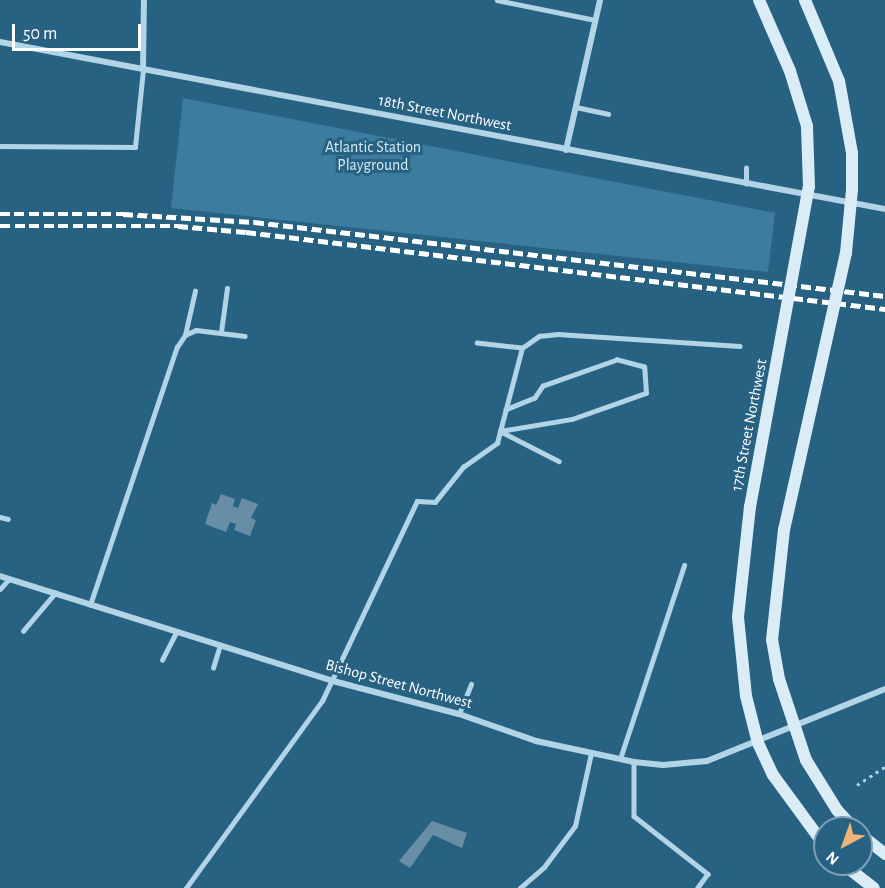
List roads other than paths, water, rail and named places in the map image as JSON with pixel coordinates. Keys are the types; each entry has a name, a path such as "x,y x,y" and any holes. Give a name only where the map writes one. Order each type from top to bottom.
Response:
{"main road":[{"name":"17th Street Northwest","path":"759,0 790,70 807,126 809,187 750,507 738,617 746,696 758,743 791,804 813,831"},
{"path":"805,0 839,81 852,153 852,190 846,253 784,530 772,640 779,679 794,729 810,767 843,816"},
{"path":"873,844 885,854"},
{"path":"858,876 874,888"}],"street":[{"path":"143,69 144,0"},
{"path":"566,150 600,0"},
{"name":"18th Street Northwest","path":"0,42 885,209"},
{"name":"Bishop Street Northwest","path":"0,576 333,681 459,714 536,741 634,762 663,765 707,761 794,729 885,689"}],"lane":[{"path":"496,0 596,20"},
{"path":"0,146 135,147 143,69"},
{"path":"576,107 609,114"},
{"path":"746,168 746,184"},
{"path":"221,332 227,288"},
{"path":"90,605 167,372 185,335 195,291"},
{"path":"185,335 196,330 245,336"},
{"path":"186,888 273,771 333,681 417,501 435,501 463,467 497,443 522,348 539,336 558,334 740,346"},
{"path":"477,343 522,348"},
{"path":"500,431 572,419 646,393 644,367 617,360 543,386 535,398 506,410"},
{"path":"500,431 559,460"},
{"path":"0,517 8,519"},
{"path":"620,759 684,565"},
{"path":"0,589 9,579"},
{"path":"23,631 55,593"},
{"path":"162,660 176,632"},
{"path":"213,668 220,645"},
{"path":"459,714 471,684"},
{"path":"520,888 544,867 575,826 591,753"},
{"path":"634,762 634,816 708,874 698,888"}],"railway":[{"path":"0,214 123,214 254,222 885,296"},
{"path":"0,226 178,226 246,232 885,309"}],"park label":[{"name":"Atlantic Station Playground","path":"373,156"}]}
